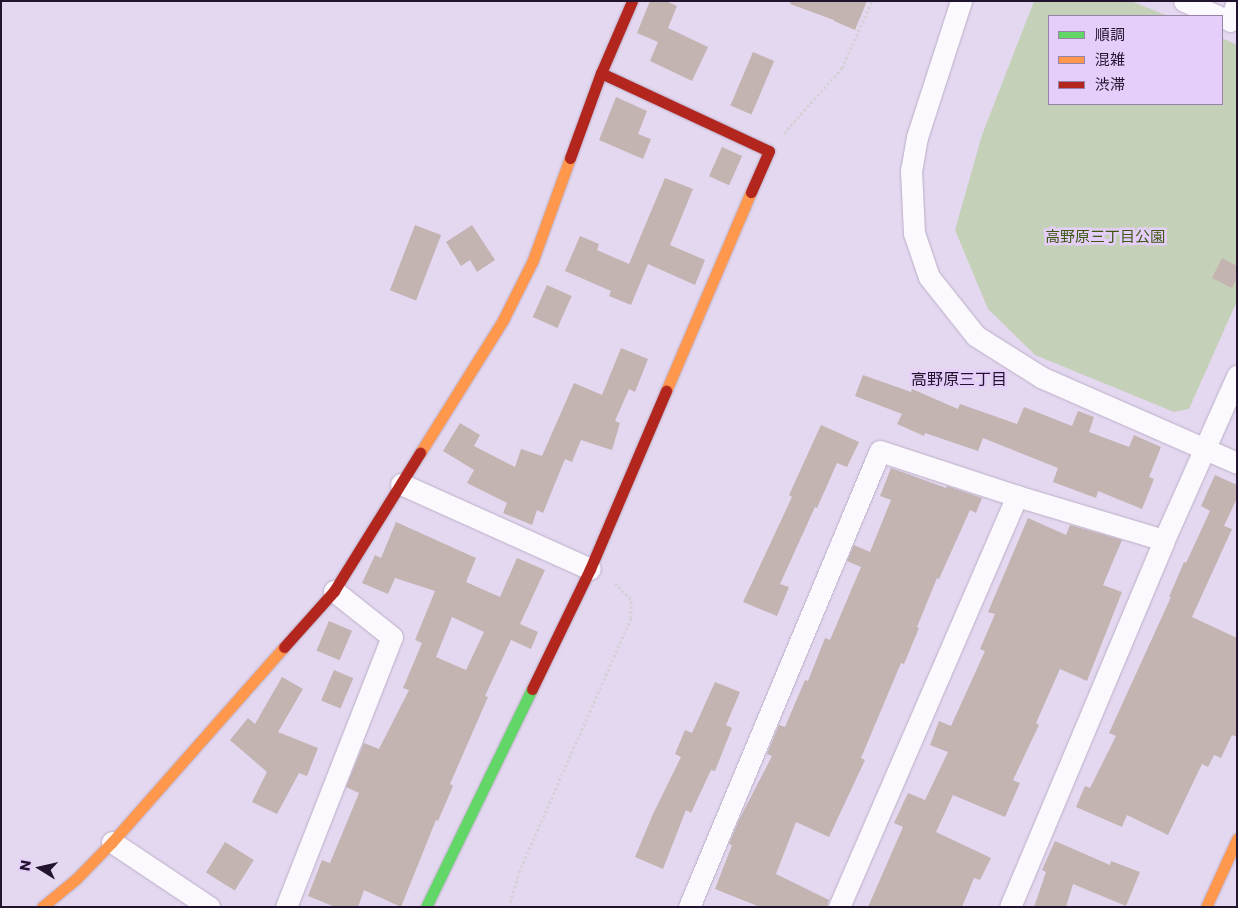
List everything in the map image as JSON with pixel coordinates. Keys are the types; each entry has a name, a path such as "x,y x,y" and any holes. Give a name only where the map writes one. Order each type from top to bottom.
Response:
{"street":[{"path":"42,907 76,879 112,842 334,591 503,320 533,260 601,73 632,1"},
{"path":"961,1 917,137 911,170 914,233 929,277 976,336 1041,377 1237,462"},
{"path":"1184,1 1229,16"},
{"path":"426,907 590,569 769,151 601,73"},
{"path":"1010,907 1164,540 1237,376"},
{"path":"691,906 880,451 1017,496 1164,540"},
{"path":"401,484 590,569"},
{"path":"839,907 1017,496"},
{"path":"286,907 392,637 334,591"},
{"path":"1206,907 1237,839"},
{"path":"112,842 209,907"}],"path":[{"path":"769,151 842,68 872,1"},
{"path":"509,907 519,872 631,618 631,599 615,582 590,569"}],"green space":[{"name":"高野原三丁目公園","path":"1034,1 1131,1 1166,15 1048,15 1048,105 1223,105 1223,38 1237,45 1237,301 1189,409 1174,412 1035,355 988,309 955,230 982,135"}],"building":[{"path":"650,1 666,1 677,6 668,28 708,47 692,81 650,61 658,42 637,33"},
{"path":"791,1 867,1 855,30 790,4"},
{"path":"753,52 774,61 752,114 730,105"},
{"path":"616,97 647,111 638,134 651,139 643,159 599,140"},
{"path":"722,147 742,156 729,185 709,176"},
{"path":"665,178 693,189 670,245 705,260 695,285 648,264 631,305 609,296 611,291 565,271 580,236 599,244 597,250 629,264"},
{"path":"415,225 441,235 416,300 390,290"},
{"path":"472,225 495,260 477,272 470,260 461,266 446,242"},
{"path":"1222,258 1237,266 1237,278 1232,288 1212,278"},
{"path":"547,285 572,296 557,328 533,317"},
{"path":"621,348 648,359 635,392 629,389 615,421 620,423 612,450 581,440 572,462 565,459 543,513 537,510 532,525 503,513 507,503 467,483 474,470 443,451 460,423 480,435 474,446 515,467 521,449 542,456 574,383 602,395"},
{"path":"863,375 911,392 912,389 958,409 960,404 1017,424 1024,407 1072,426 1078,411 1094,417 1089,432 1129,447 1134,435 1161,447 1149,477 1154,479 1142,509 1098,491 1096,498 1053,482 1058,468 983,438 978,451 925,433 924,436 897,424 902,414 855,396"},
{"path":"821,425 859,442 847,467 837,463 817,508 815,507 780,584 789,587 777,616 743,602 792,497 789,495"},
{"path":"891,468 946,488 947,486 982,498 976,513 970,510 939,579 937,578 904,664 901,663 861,758 865,760 829,837 796,822 776,874 829,900 827,907 760,907 715,889 732,845 729,844 739,820 772,756 767,754 779,725 785,727 805,680 808,681 825,638 830,640 861,567 847,561 854,545 870,552 891,500 880,496"},
{"path":"1215,475 1237,485 1237,498 1224,526 1232,529 1192,617 1237,638 1237,737 1232,735 1221,758 1214,755 1208,767 1202,764 1168,835 1127,815 1122,827 1076,807 1085,786 1090,788 1116,736 1109,733 1171,597 1169,597 1184,562 1186,563 1210,511 1201,506"},
{"path":"1028,518 1066,535 1070,525 1122,540 1103,585 1122,592 1087,681 1060,669 1036,723 1039,725 1013,780 1020,783 1005,817 953,795 936,832 991,858 980,880 974,878 962,907 868,907 903,827 894,823 908,793 925,800 948,752 930,745 939,721 951,726 985,651 980,649 995,614 988,612"},
{"path":"396,522 476,558 466,582 500,597 517,558 545,570 520,624 538,632 531,649 511,640 485,696 488,697 450,784 453,786 438,821 436,820 401,907 364,890 358,907 335,907 308,896 322,860 330,863 359,793 346,787 364,743 379,749 409,690 403,688 422,643 415,640 435,591 395,578 388,594 362,583 375,555 381,558","holes":["452,617 484,632 466,670 436,657"]},
{"path":"329,621 352,631 340,660 316,650"},
{"path":"334,670 353,678 340,709 321,700"},
{"path":"282,677 303,689 278,732 318,748 307,776 299,773 277,814 252,802 267,772 230,740 248,718 255,724"},
{"path":"715,682 740,692 726,725 732,728 715,771 711,770 691,813 686,810 663,869 635,857 653,814 681,757 675,754 685,730 692,733"},
{"path":"1055,841 1110,865 1111,861 1140,872 1126,906 1073,884 1066,907 1034,907 1046,872 1042,870"},
{"path":"225,842 254,860 235,891 206,873"}],"traffic: fast":[{"path":"426,907 532,689"}],"traffic: slow":[{"path":"420,453 503,320 533,260 570,158"},
{"path":"666,391 751,192"},
{"path":"42,907 76,879 112,842 284,647"},
{"path":"1206,907 1237,839"}],"traffic: jam":[{"path":"570,158 601,73 632,1"},
{"path":"601,73 769,151 751,192"},
{"path":"532,689 590,569 666,391"},
{"path":"284,647 334,591 420,453"}],"district":[{"name":"高野原三丁目","path":"959,380"}]}
